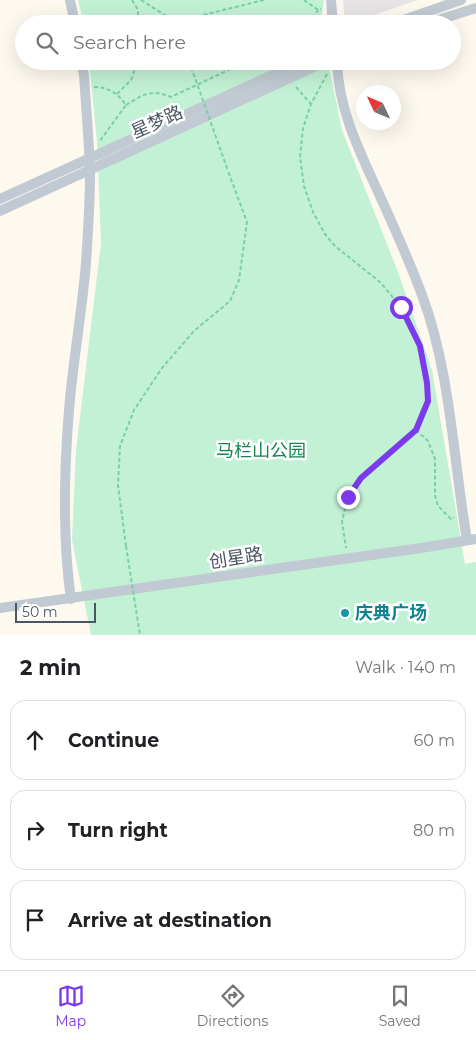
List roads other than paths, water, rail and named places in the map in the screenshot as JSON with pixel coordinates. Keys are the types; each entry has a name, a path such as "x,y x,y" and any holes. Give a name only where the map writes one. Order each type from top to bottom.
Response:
{"street":[{"path":"70,0 73,15"},
{"path":"418,15 461,0"},
{"path":"454,15 476,8"},
{"path":"71,598 66,566 66,465 86,264 90,170 83,70"},
{"name":"星梦路","path":"0,199 283,70"},
{"name":"星梦路","path":"0,211 289,80 315,70"},
{"path":"333,70 354,140 423,296 445,385 462,513 472,540"},
{"name":"创星路","path":"0,608 472,540"}],"place":[{"name":"庆典广场","path":"345,613"}],"park label":[{"name":"马栏山公园","path":"261,451"}]}
